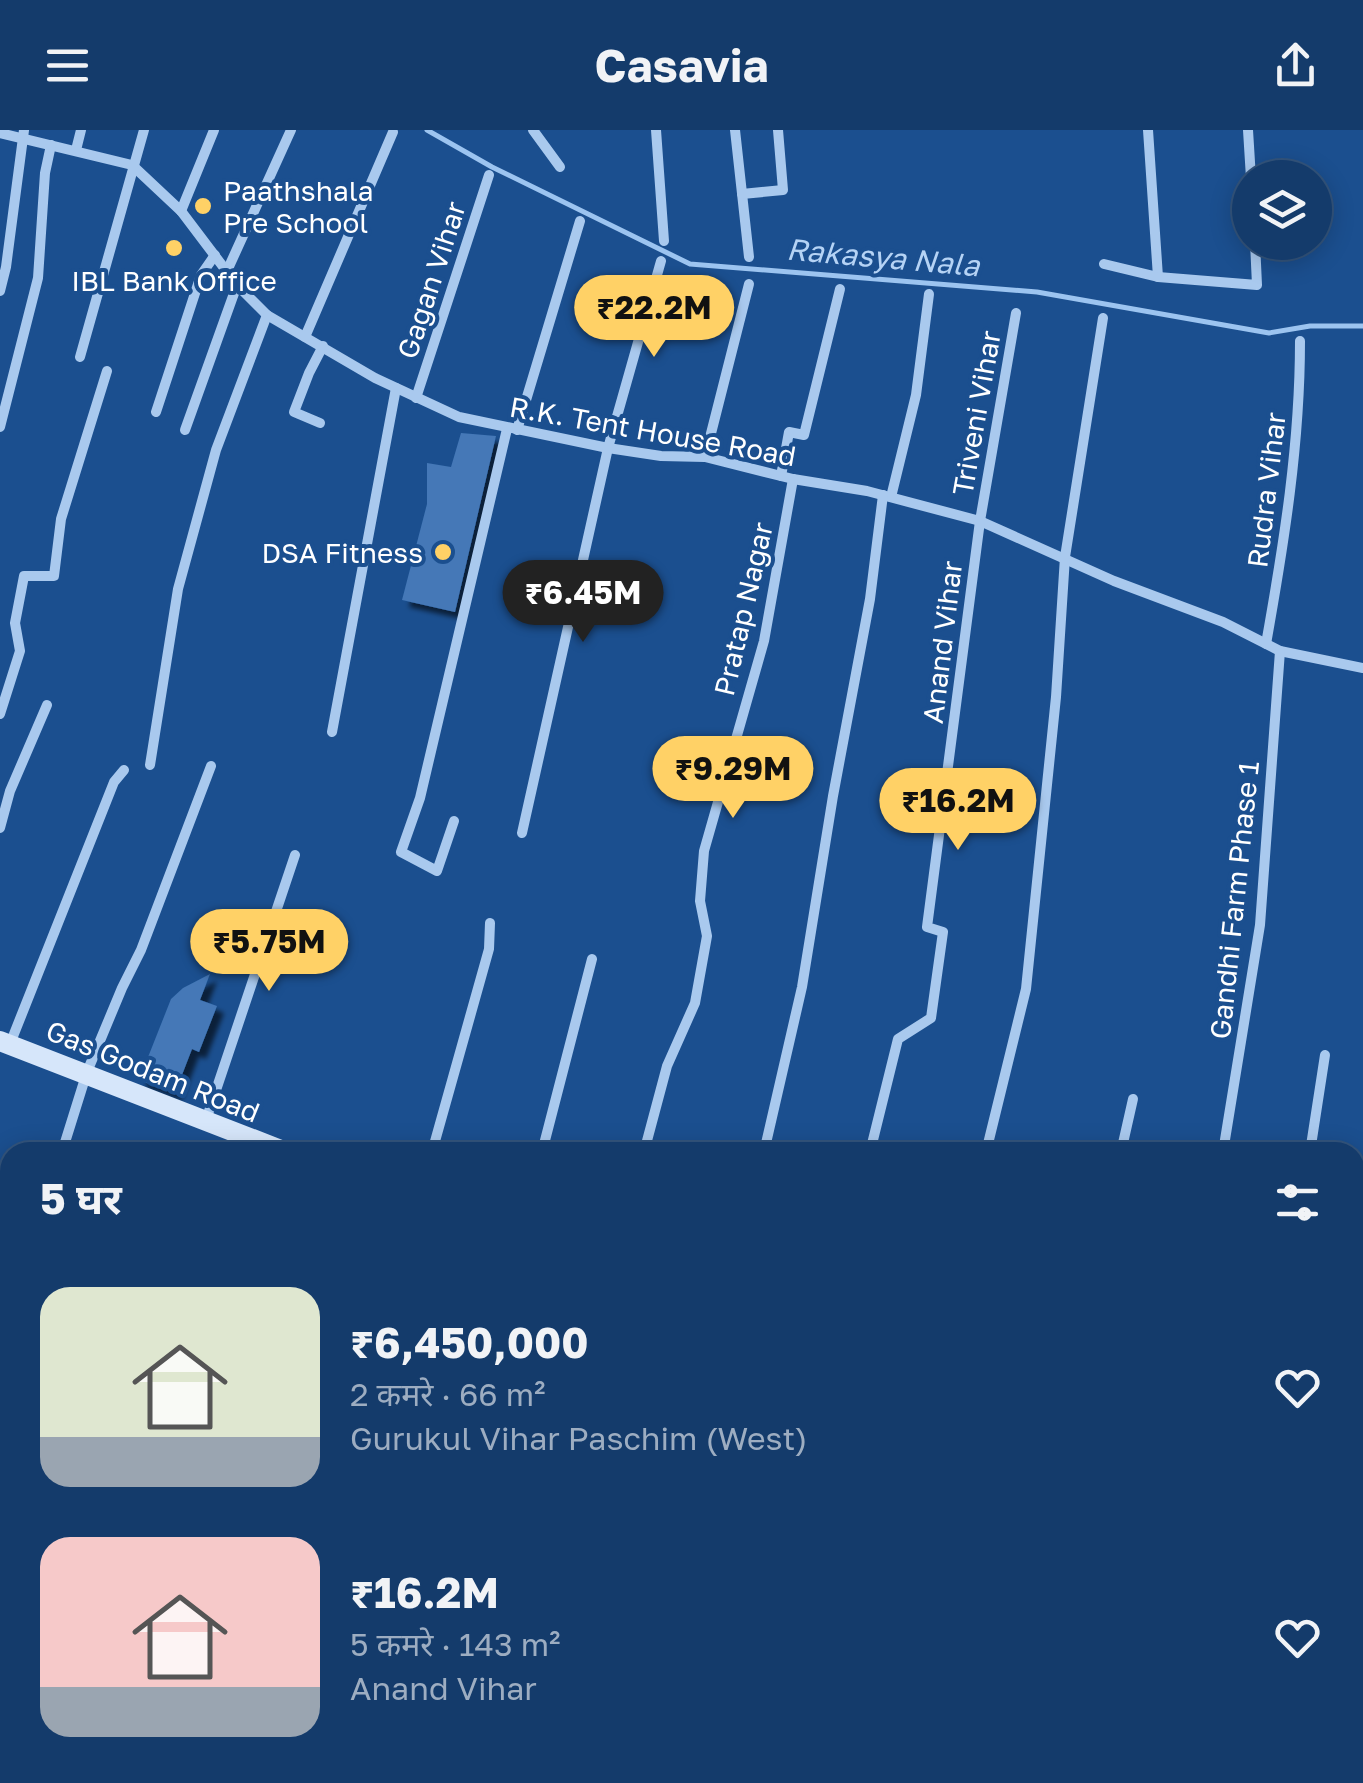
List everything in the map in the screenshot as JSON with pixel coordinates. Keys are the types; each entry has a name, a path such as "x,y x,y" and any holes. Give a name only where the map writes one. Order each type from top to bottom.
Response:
{"main road":[{"name":"Gas Godam Road","path":"5,1042 256,1142"}],"street":[{"path":"76,150 81,130"},
{"path":"80,357 144,130"},
{"path":"181,211 214,130"},
{"path":"227,271 290,130"},
{"path":"533,130 560,167"},
{"path":"656,130 664,241"},
{"path":"735,130 749,257"},
{"path":"742,194 783,190 778,130"},
{"path":"1148,130 1158,276"},
{"path":"1248,130 1250,160"},
{"path":"305,337 393,132"},
{"name":"R.K. Tent House Road","path":"0,133 23,134 132,165 181,211 237,284 267,315 396,388 459,417 608,448 705,458 887,496 980,521 1114,581 1222,622 1280,651 1363,668"},
{"path":"0,291 23,134"},
{"path":"0,427 38,278 45,173 51,145"},
{"name":"Gagan Vihar","path":"416,398 489,175"},
{"path":"454,821 437,870 401,852 420,798 512,430 580,222"},
{"path":"156,412 200,276 214,255"},
{"path":"1104,264 1158,276 1257,285 1256,260"},
{"path":"522,834 608,448 660,261"},
{"path":"185,430 237,284"},
{"path":"705,458 750,284"},
{"name":"Pratap Nagar","path":"647,1142 667,1066 696,1003 707,936 700,901 704,851 764,641 787,477 789,432 804,435 840,289"},
{"path":"766,1142 802,987 887,496 916,395 930,294"},
{"name":"Triveni Vihar","path":"980,521 1016,313"},
{"path":"150,765 178,589 216,450 267,315"},
{"path":"988,1142 1026,989 1054,716 1065,558 1103,318"},
{"name":"Rudra Vihar","path":"1266,644 1290,509 1300,394 1300,341"},
{"path":"320,423 294,412 323,346"},
{"path":"0,714 20,650 16,623 24,576 54,576 61,518 106,370"},
{"path":"332,732 396,388"},
{"name":"Anand Vihar","path":"872,1142 898,1040 930,1018 943,932 927,927 980,521"},
{"name":"Gandhi Farm Phase 1","path":"1225,1142 1260,926 1280,651"},
{"path":"0,828 10,790 47,705"},
{"path":"65,1142 87,1072 141,950 211,766"},
{"path":"5,1042 114,782 124,770"},
{"path":"206,1120 295,855"},
{"path":"435,1142 489,949 490,923"},
{"path":"545,1142 592,958"},
{"path":"1312,1142 1326,1056"},
{"path":"1123,1142 1133,1098"}],"building":[{"name":"DSA Fitness","path":"461,433 496,436 455,612 402,600 427,504 427,463 451,467"},
{"path":"210,974 200,1000 217,1006 199,1052 192,1049 175,1093 139,1080 171,999"}],"waterway":[{"name":"Rakasya Nala","path":"427,130 492,167 690,264 1037,292 1269,333 1310,326 1363,326"}],"place":[{"name":"Paathshala Pre School","path":"203,206"},
{"name":"IBL Bank Office","path":"174,248"},
{"name":"DSA Fitness","path":"443,552"}]}
